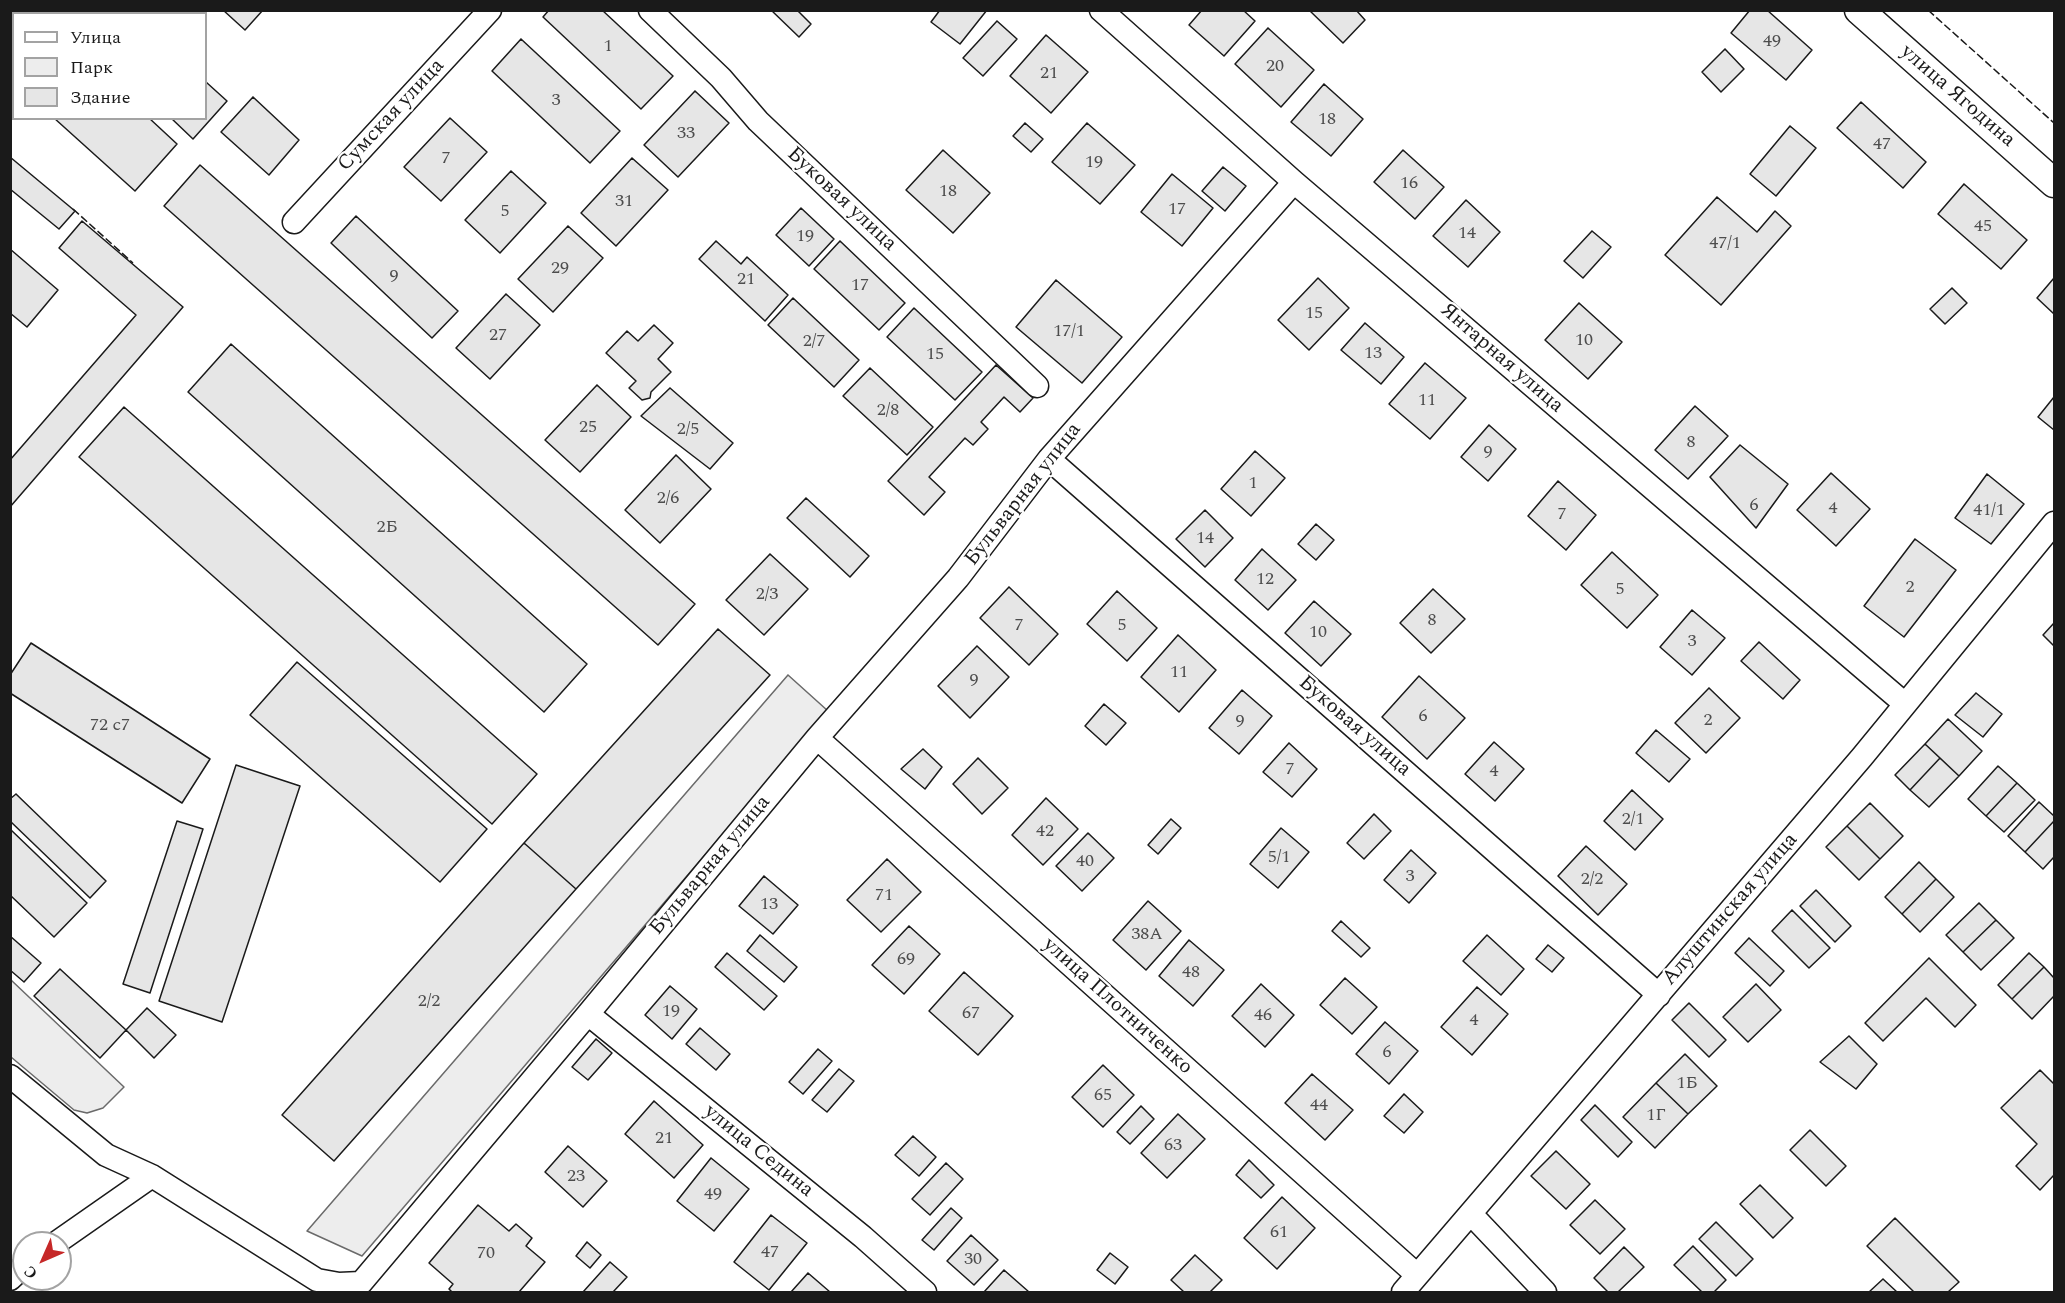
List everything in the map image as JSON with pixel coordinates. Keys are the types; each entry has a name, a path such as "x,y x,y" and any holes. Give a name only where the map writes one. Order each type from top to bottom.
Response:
{"street":[{"name":"Сумская улица","path":"294,222 490,10"},
{"name":"Буковая улица","path":"650,10 722,78 758,121 1037,386"},
{"name":"Янтарная улица","path":"1101,10 1294,182 1905,704"},
{"name":"улица Ягодина","path":"1859,10 2055,183"},
{"name":"Бульварная улица","path":"152,1176 317,1280 339,1284 361,1283 817,738 958,578 1049,459 1294,182"},
{"name":"Буковая улица","path":"1049,459 1659,995"},
{"name":"Алуштинская улица","path":"1403,1293 1862,757 2055,523"},
{"name":"улица Плотниченко","path":"817,738 1417,1275"},
{"name":"улица Седина","path":"588,1014 863,1237 925,1293"},
{"path":"10,1076 106,1155 152,1176"},
{"path":"72,1232 152,1176"},
{"path":"1471,1214 1545,1293"}],"green space":[{"path":"788,675 828,711 362,1256 307,1231"},
{"path":"11,980 124,1087 103,1108 87,1113 74,1110 11,1057"}],"building":[{"path":"94,10 125,10 126,12 92,12"},
{"path":"136,10 200,10 199,12 138,12"},
{"path":"223,10 263,10 245,30"},
{"path":"549,10 602,10 673,76 641,109 543,17"},
{"path":"771,10 797,10 811,24 799,37"},
{"path":"940,10 987,10 960,44 931,22"},
{"path":"1202,10 1243,10 1255,21 1224,56 1189,25"},
{"path":"1309,10 1356,10 1365,20 1343,43"},
{"path":"1750,10 1767,10 1812,50 1786,80 1731,33"},
{"path":"997,21 1017,39 983,76 963,58"},
{"path":"1268,28 1314,70 1281,107 1235,64"},
{"path":"1046,35 1088,72 1051,113 1010,76"},
{"path":"521,39 620,131 590,163 492,71"},
{"path":"1725,49 1744,69 1721,92 1702,72"},
{"path":"207,83 227,101 193,139 173,120 207,120"},
{"path":"1324,84 1363,119 1331,156 1291,122"},
{"path":"695,91 729,123 678,177 644,145"},
{"path":"253,97 299,140 269,175 221,132"},
{"path":"1861,102 1926,162 1903,188 1837,128"},
{"path":"450,118 487,152 441,201 404,167"},
{"path":"56,120 151,120 177,144 135,191"},
{"path":"1025,123 1043,139 1031,152 1013,136"},
{"path":"1087,123 1135,165 1100,204 1052,162"},
{"path":"1790,126 1816,148 1776,196 1750,174"},
{"path":"943,150 990,193 953,233 906,190"},
{"path":"1403,150 1444,187 1415,219 1374,182"},
{"path":"10,157 75,211 59,229 10,189"},
{"path":"632,158 668,190 616,246 581,213"},
{"path":"200,165 695,604 658,645 164,206"},
{"path":"1223,167 1246,186 1225,211 1202,191"},
{"path":"511,171 546,203 500,253 465,220"},
{"path":"1172,174 1213,208 1182,246 1141,212"},
{"path":"1964,184 2027,240 2001,269 1938,214"},
{"path":"1717,197 1757,232 1775,211 1791,226 1721,305 1665,255"},
{"path":"1466,200 1500,232 1468,267 1433,236"},
{"path":"801,208 834,239 809,266 776,235"},
{"path":"356,216 458,311 432,338 331,243"},
{"path":"82,221 183,307 10,507 10,460 136,315 59,248"},
{"path":"568,226 603,258 553,312 518,279"},
{"path":"1592,231 1611,247 1583,278 1564,261"},
{"path":"716,241 741,264 747,257 788,295 765,321 699,259"},
{"path":"840,241 905,303 879,330 814,269"},
{"path":"10,249 58,290 27,327 10,313"},
{"path":"1318,278 1349,308 1309,350 1278,320"},
{"path":"2054,278 2054,314 2037,298"},
{"path":"1056,280 1122,337 1082,383 1016,327"},
{"path":"1952,288 1967,303 1945,324 1930,309"},
{"path":"506,294 540,325 490,379 456,348"},
{"path":"793,298 859,360 834,387 768,325"},
{"path":"1579,303 1622,342 1588,379 1545,340"},
{"path":"914,308 982,372 955,400 887,337"},
{"path":"1365,323 1404,357 1381,384 1341,350"},
{"path":"654,325 673,343 658,359 671,372 651,392 650,398 642,400 629,388 636,381 606,353 627,331 638,341"},
{"path":"231,344 587,664 544,712 188,392"},
{"path":"1425,363 1466,398 1430,439 1389,404"},
{"path":"996,365 1033,398 1020,412 1004,397 981,422 988,429 973,445 965,438 929,477 945,492 924,515 888,481"},
{"path":"870,368 933,427 907,455 843,396"},
{"path":"597,385 631,417 580,472 545,440"},
{"path":"670,388 733,443 710,469 641,416"},
{"path":"2054,397 2054,430 2038,417"},
{"path":"1695,406 1728,436 1688,479 1655,450"},
{"path":"124,407 537,774 492,824 79,457"},
{"path":"1489,425 1516,449 1488,481 1461,457"},
{"path":"1740,445 1788,484 1756,528 1710,477"},
{"path":"1255,451 1285,478 1251,516 1221,489"},
{"path":"676,455 711,489 660,543 625,510"},
{"path":"1831,473 1870,509 1836,546 1797,510"},
{"path":"1987,474 2024,504 1991,544 1955,518"},
{"path":"1558,481 1596,515 1566,550 1528,516"},
{"path":"806,498 869,556 850,577 787,518"},
{"path":"1205,510 1233,538 1205,567 1176,539"},
{"path":"1316,524 1334,540 1316,560 1298,544"},
{"path":"1915,539 1956,570 1904,637 1864,606"},
{"path":"1262,549 1296,580 1268,610 1235,580"},
{"path":"1612,552 1658,595 1627,628 1581,585"},
{"path":"770,554 808,589 764,635 726,600"},
{"path":"1009,587 1058,634 1029,665 980,618"},
{"path":"1433,589 1465,619 1431,653 1400,623"},
{"path":"1117,591 1157,628 1127,661 1087,624"},
{"path":"1314,601 1351,634 1321,666 1285,633"},
{"path":"1692,610 1725,638 1692,675 1660,647"},
{"path":"2054,623 2054,646 2043,635"},
{"path":"718,629 770,675 576,889 524,843"},
{"path":"1178,635 1216,670 1179,712 1141,677"},
{"path":"1759,642 1800,680 1783,699 1741,661"},
{"path":"31,643 210,759 182,803 10,693 10,675"},
{"path":"977,646 1009,677 970,718 938,686"},
{"path":"297,662 487,829 440,882 250,715"},
{"path":"1419,676 1465,718 1427,759 1382,717"},
{"path":"1709,688 1740,718 1706,753 1675,723"},
{"path":"1242,690 1272,716 1239,754 1209,728"},
{"path":"1976,693 2002,714 1983,737 1955,715"},
{"path":"1104,704 1126,723 1106,745 1085,726"},
{"path":"1948,719 1982,751 1959,776 1925,744"},
{"path":"1656,730 1690,759 1669,782 1636,753"},
{"path":"1494,742 1524,769 1495,801 1465,774"},
{"path":"1289,743 1317,769 1292,797 1263,772"},
{"path":"1925,744 1940,758 1910,790 1895,775"},
{"path":"923,749 942,767 925,789 901,769"},
{"path":"978,758 1008,788 982,814 953,784"},
{"path":"1940,758 1959,776 1929,807 1910,790"},
{"path":"236,765 300,786 222,1022 159,1001"},
{"path":"1998,766 2017,783 1986,816 1968,799"},
{"path":"2017,783 2035,800 2004,832 1986,816"},
{"path":"1632,790 1663,819 1635,850 1604,821"},
{"path":"16,794 106,881 90,898 10,821 10,799"},
{"path":"1046,798 1078,829 1043,865 1012,835"},
{"path":"2039,802 2054,816 2054,821 2025,852 2008,836"},
{"path":"1870,803 1903,836 1880,859 1847,826"},
{"path":"1374,814 1391,831 1364,859 1347,843"},
{"path":"1171,819 1181,828 1158,854 1148,845"},
{"path":"177,821 203,829 150,993 123,984"},
{"path":"2054,821 2054,857 2043,869 2025,852"},
{"path":"1847,826 1880,859 1859,880 1826,847"},
{"path":"1281,828 1309,852 1278,888 1250,864"},
{"path":"10,829 87,903 54,937 10,895"},
{"path":"1088,833 1114,858 1082,891 1056,866"},
{"path":"524,843 576,889 334,1161 282,1115"},
{"path":"1586,846 1627,884 1598,915 1558,876"},
{"path":"1411,850 1436,873 1409,903 1384,880"},
{"path":"887,859 921,892 881,932 847,900"},
{"path":"1919,862 1936,879 1902,914 1885,897"},
{"path":"764,876 798,905 773,934 739,906"},
{"path":"1936,879 1954,897 1920,932 1902,914"},
{"path":"1816,890 1851,926 1835,942 1800,906"},
{"path":"1148,901 1181,931 1146,970 1113,940"},
{"path":"1979,903 1996,920 1963,952 1946,935"},
{"path":"1792,910 1830,948 1809,968 1772,931"},
{"path":"1996,920 2014,938 1981,970 1963,952"},
{"path":"1341,921 1370,948 1361,957 1332,931"},
{"path":"909,926 940,954 904,994 872,965"},
{"path":"760,935 797,967 784,982 747,951"},
{"path":"1487,935 1524,969 1501,995 1463,961"},
{"path":"10,936 41,963 24,982 10,970"},
{"path":"1749,938 1784,971 1770,986 1735,953"},
{"path":"1189,940 1224,970 1193,1006 1159,976"},
{"path":"1548,945 1564,958 1552,972 1536,959"},
{"path":"727,953 777,996 764,1010 715,967"},
{"path":"2029,953 2044,967 2012,999 1998,985"},
{"path":"1929,958 1976,1005 1955,1027 1926,998 1883,1041 1865,1023"},
{"path":"2044,967 2054,978 2054,996 2032,1019 2012,999"},
{"path":"60,969 126,1030 100,1058 34,996"},
{"path":"964,972 1013,1016 978,1055 929,1011"},
{"path":"1345,978 1377,1007 1352,1034 1320,1005"},
{"path":"1261,984 1294,1015 1265,1047 1232,1016"},
{"path":"1756,984 1781,1010 1748,1042 1723,1017"},
{"path":"670,986 697,1009 672,1039 645,1015"},
{"path":"1477,987 1508,1014 1472,1055 1441,1027"},
{"path":"1689,1003 1726,1040 1709,1057 1672,1020"},
{"path":"147,1008 176,1035 154,1058 126,1030"},
{"path":"1385,1022 1418,1051 1389,1084 1356,1054"},
{"path":"700,1028 730,1054 716,1070 686,1044"},
{"path":"1849,1036 1877,1064 1856,1089 1820,1062"},
{"path":"596,1039 612,1053 588,1080 572,1067"},
{"path":"818,1049 832,1061 803,1094 789,1082"},
{"path":"1685,1054 1717,1086 1688,1114 1656,1083"},
{"path":"1103,1065 1134,1095 1103,1127 1072,1097"},
{"path":"839,1069 854,1081 827,1112 812,1100"},
{"path":"2040,1070 2054,1084 2054,1175 2040,1190 2016,1166 2037,1144 2001,1108"},
{"path":"1312,1074 1353,1110 1325,1140 1285,1103"},
{"path":"1656,1083 1688,1114 1655,1148 1623,1117"},
{"path":"1404,1094 1423,1112 1404,1133 1384,1116"},
{"path":"654,1101 703,1145 674,1178 625,1134"},
{"path":"1595,1105 1632,1142 1618,1157 1581,1120"},
{"path":"1141,1106 1154,1119 1130,1144 1117,1132"},
{"path":"1178,1114 1205,1139 1167,1178 1141,1153"},
{"path":"1810,1130 1846,1166 1826,1186 1790,1150"},
{"path":"913,1136 936,1157 919,1176 895,1155"},
{"path":"568,1146 607,1181 583,1207 545,1172"},
{"path":"1556,1151 1590,1184 1566,1209 1531,1176"},
{"path":"711,1158 749,1189 714,1231 677,1201"},
{"path":"1249,1160 1274,1185 1261,1198 1236,1175"},
{"path":"946,1163 963,1179 930,1215 912,1199"},
{"path":"1760,1185 1793,1218 1773,1238 1740,1204"},
{"path":"1282,1197 1315,1228 1277,1269 1244,1238"},
{"path":"1595,1200 1625,1229 1600,1254 1570,1225"},
{"path":"478,1205 509,1231 516,1224 532,1238 526,1246 545,1262 519,1292 452,1292 449,1289 453,1284 429,1263"},
{"path":"951,1208 962,1218 934,1250 922,1240"},
{"path":"771,1215 807,1243 769,1290 734,1262"},
{"path":"1895,1218 1959,1282 1948,1292 1914,1292 1867,1246"},
{"path":"1716,1222 1753,1259 1736,1276 1699,1239"},
{"path":"971,1235 998,1260 974,1285 947,1261"},
{"path":"587,1242 601,1255 590,1268 576,1256"},
{"path":"1693,1246 1726,1280 1714,1292 1702,1292 1674,1265"},
{"path":"1624,1247 1644,1267 1618,1292 1608,1292 1594,1278"},
{"path":"1110,1253 1128,1267 1115,1284 1097,1270"},
{"path":"1195,1255 1222,1280 1210,1292 1184,1292 1171,1280"},
{"path":"610,1262 627,1277 613,1292 583,1292"},
{"path":"1004,1270 1029,1292 984,1292"},
{"path":"808,1273 830,1292 791,1292"},
{"path":"1883,1279 1897,1292 1869,1292"}],"fence":[{"path":"1928,10 2054,123"},
{"path":"73,209 133,263"}]}
